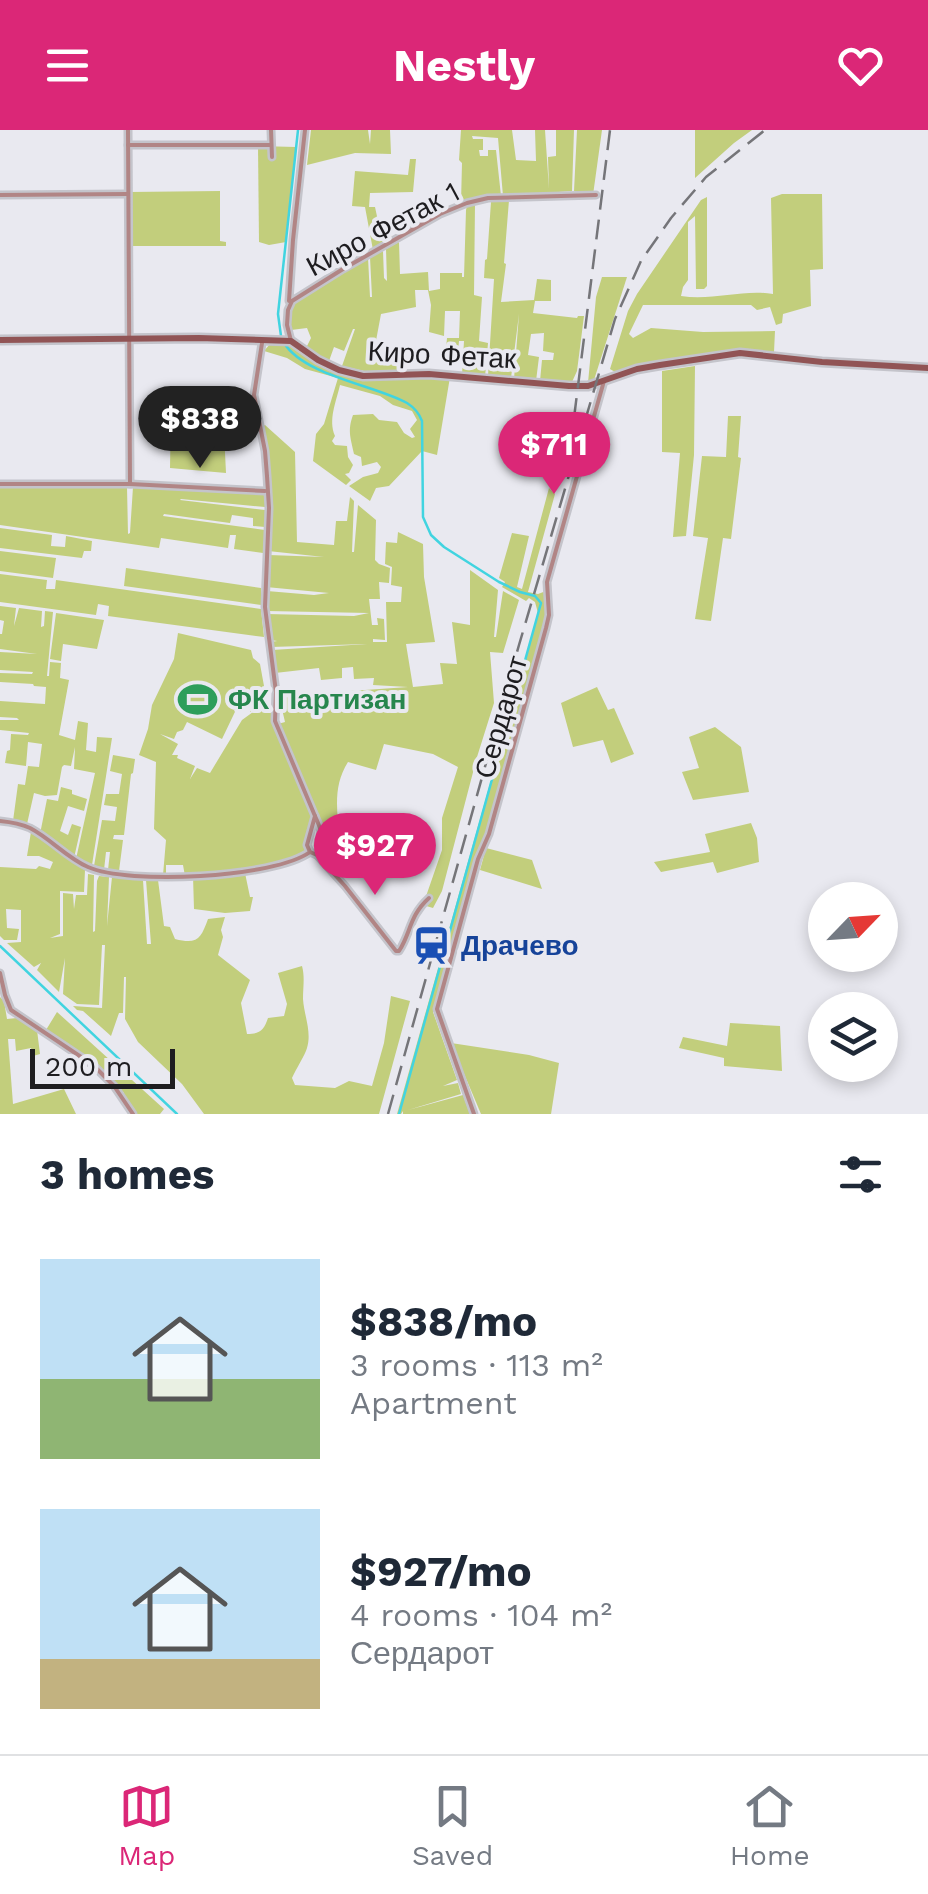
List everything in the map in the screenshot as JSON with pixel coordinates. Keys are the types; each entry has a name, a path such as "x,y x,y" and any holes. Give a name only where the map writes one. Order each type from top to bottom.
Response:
{"main road":[{"name":"Киро Фетак","path":"0,340 291,341 318,360 363,376 429,374 569,386 601,385 637,369 740,353 928,368"}],"street":[{"path":"128,130 130,484"},
{"path":"271,130 272,157"},
{"path":"289,305 305,130"},
{"path":"128,145 271,145"},
{"path":"0,195 128,194"},
{"name":"Киро Фетак 1","path":"291,341 287,326 289,305 342,269 440,214 467,203 503,197 596,195"},
{"path":"263,339 254,396 265,451 269,508 265,607 276,692 275,721 322,836 317,854"},
{"name":"Сердарот","path":"474,1114 436,1009 549,616 548,582 601,385"},
{"path":"0,484 130,484 267,491"},
{"path":"310,852 307,845 315,816"},
{"path":"0,820 29,827 93,870 122,874 244,873 296,860 310,852 317,854 396,951 403,948 408,926 428,898"},
{"path":"0,972 4,995 14,1012 93,1065 133,1114"}],"green space":[{"path":"311,130 368,130 370,144 371,130 390,130 391,154 355,153 307,165"},
{"path":"461,130 512,130 516,160 536,161 535,130 545,130 549,189 548,157 556,156 556,130 574,130 572,191 503,196 498,138 472,136 483,139 480,156 496,150 501,196 461,203"},
{"path":"577,130 602,130 593,195 574,191"},
{"path":"695,130 752,130 695,178"},
{"path":"258,146 296,147 286,242 259,242"},
{"path":"410,159 416,159 413,192 370,193 369,207 375,207 378,221 389,222 392,241 373,250 365,207 352,206 355,171 408,175"},
{"path":"220,191 220,241 226,242 226,246 128,246 129,192"},
{"path":"782,194 822,194 823,269 810,270 811,306 783,314 782,323 776,325 770,307 757,310 751,305 643,305 629,334 633,338 651,328 775,331 774,352 715,353 615,372 610,369 637,294 701,200 707,197 707,286 696,289 695,216 688,222 688,280 681,296 773,294 771,198"},
{"path":"509,200 501,302 534,300 537,279 551,280 551,301 535,301 533,313 584,316 572,382 540,381 542,360 553,360 554,353 543,351 544,333 531,334 528,355 539,357 536,381 514,379 519,314 511,378 488,376 494,279 484,278 485,260 491,202"},
{"path":"475,204 474,295 482,297 479,341 488,343 485,377 462,375 464,341 459,341 457,362 445,361 447,338 459,338 460,311 445,311 444,336 429,332 428,290 415,290 416,307 381,314 375,346 400,346 400,372 373,373 342,366 355,329 344,351 334,347 329,361 306,348 311,338 307,328 291,330 293,303 368,257 372,297 370,257 383,251 387,281 386,249 399,242 400,274 428,272 429,291 440,289 440,273 462,273 464,277 466,210"},
{"path":"602,277 627,277 593,383 588,383 596,297"},
{"path":"288,342 310,358 363,376 450,377 437,455 422,451 389,486 376,488 370,501 349,486 378,473 381,467 377,462 362,466 361,457 354,454 350,430 353,415 373,414 379,420 397,422 412,438 415,437 410,429 417,420 412,411 380,396 340,385 332,417 332,441 347,446 353,465 345,474 351,480 346,485 313,461 316,434 324,424 338,378 264,351 270,344"},
{"path":"695,366 694,455 686,536 673,537 680,453 662,452 662,371"},
{"path":"194,404 195,410 223,411 226,473 170,468 171,406"},
{"path":"728,416 741,416 741,458 731,539 723,538 711,621 695,619 708,538 693,536 702,456 726,457"},
{"path":"265,425 295,452 297,542 334,545 336,521 347,521 350,497 354,501 352,552 358,505 376,520 375,560 390,568 389,583 379,582 380,599 369,599 372,625 378,625 377,618 384,619 385,640 373,642 387,642 386,602 401,602 402,587 391,585 392,567 385,564 386,542 397,543 398,532 423,544 424,577 435,642 406,644 413,687 443,684 440,663 457,664 452,622 470,625 470,570 498,590 494,637 503,591 519,600 503,653 490,652 494,703 442,891 433,908 423,905 442,850 442,818 458,767 433,754 384,744 376,770 348,762 338,791 338,822 324,825 316,816 307,845 310,852 300,859 245,873 253,897 250,911 194,909 193,876 185,876 183,865 166,865 163,875 166,840 154,829 156,762 139,755 152,705 174,659 178,633 251,650 260,664 266,697 262,708 275,712 278,724 285,722 279,696 408,687 373,685 374,678 354,679 353,667 342,668 342,678 321,680 319,668 275,673 272,650 367,644 271,647 271,642 277,641 271,640 267,614 369,613 267,611 267,591 329,593 266,587 269,555 324,557 268,551 262,427","holes":["244,693 255,698 253,712 242,720 210,773 197,768 190,779 195,766 172,755 178,744 160,734 174,739 187,722 222,739"]},
{"path":"127,487 128,534 133,487 265,493 265,507 180,500 265,510 265,527 253,526 253,518 232,515 230,523 163,516 265,530 263,553 234,549 236,535 230,535 228,548 161,538 159,548 0,525 0,488"},
{"path":"549,488 555,494 528,592 546,591 549,615 489,834 433,1012 457,1080 443,1086 458,1083 461,1094 408,1110 463,1095 470,1114 397,1114 538,613 535,602 502,587 505,582 499,578 512,533 529,536 517,587 522,589"},
{"path":"0,528 52,535 51,546 65,547 66,536 92,541 91,551 84,551 82,558 0,548"},
{"path":"0,551 56,558 53,578 0,571"},
{"path":"126,568 261,588 261,605 124,586"},
{"path":"0,574 47,580 46,589 55,589 56,580 261,609 264,637 108,616 109,606 98,604 96,615 0,602"},
{"path":"0,606 16,608 14,626 19,608 42,611 41,627 45,611 53,612 47,676 50,662 61,663 60,678 69,680 59,735 75,740 78,721 88,723 86,750 96,752 97,737 112,738 92,865 76,859 95,773 74,769 75,747 71,766 62,767 57,795 34,793 27,824 13,821 18,784 25,785 28,766 39,767 42,744 28,742 26,766 5,763 11,734 29,733 0,730 0,720 19,720 0,717 0,701 45,704 46,687 0,682 0,673 33,672 0,670 0,652 37,654 0,649 4,621 0,620"},
{"path":"56,613 104,620 97,649 63,644 61,661 50,659"},
{"path":"597,687 608,710 614,708 634,754 611,763 603,740 573,747 561,703"},
{"path":"715,727 741,747 749,792 693,800 682,772 699,768 689,737"},
{"path":"113,755 135,759 124,835 114,835 113,839 123,840 119,871 108,870 110,852 106,852 104,870 94,868 102,820 115,821 117,807 104,805 106,794 119,794 122,774 110,771"},
{"path":"61,787 87,799 84,811 68,806 60,831 68,835 72,824 81,827 74,858 40,834 47,799 58,801"},
{"path":"751,823 759,862 717,873 713,862 661,872 654,862 710,852 705,834"},
{"path":"31,832 85,870 84,892 60,891 60,934 50,938 63,936 63,893 73,894 74,909 76,895 87,895 88,874 94,875 93,932 99,876 109,877 107,926 112,877 143,880 147,944 151,944 146,880 158,880 164,926 170,927 175,939 194,940 201,935 208,919 225,917 218,955 250,980 241,1003 247,1034 261,1030 268,1018 284,1016 287,1004 278,973 302,966 308,1042 292,1078 295,1085 335,1088 349,1081 372,1086 391,996 410,1001 379,1114 204,1114 182,1084 138,1042 125,1019 126,977 123,1013 119,1013 111,1036 73,1006 102,1008 105,945 99,1005 77,1004 63,994 65,958 59,992 37,970 41,963 34,967 7,943 21,942 21,910 6,909 7,928 19,929 17,940 0,936 0,867 50,869 53,862 27,856"},
{"path":"486,848 532,860 542,889 480,870"},
{"path":"0,997 7,1019 17,1018 37,1030 40,1054 33,1056 31,1048 16,1051 15,1039 8,1039 13,1104 64,1089 76,1114 0,1114"},
{"path":"57,1012 164,1109 160,1114 134,1114 122,1096 124,1093 102,1070 46,1030"},
{"path":"730,1023 780,1026 782,1071 724,1066 724,1058 679,1048 683,1037 727,1046"},
{"path":"451,1043 559,1063 551,1114 481,1114"}],"waterway":[{"path":"281,336 278,314 298,130"},
{"path":"284,343 307,364 407,403 418,413 422,421 423,517 431,535 499,582 535,596 541,603 399,1114"},
{"path":"0,946 177,1114"}],"railway":[{"path":"574,418 610,130"},
{"path":"388,1114 615,319 641,261 671,218 706,177 765,130"}],"place":[{"name":"ФК Партизан","path":"198,699"},
{"name":"Драчево","path":"431,945"}]}
